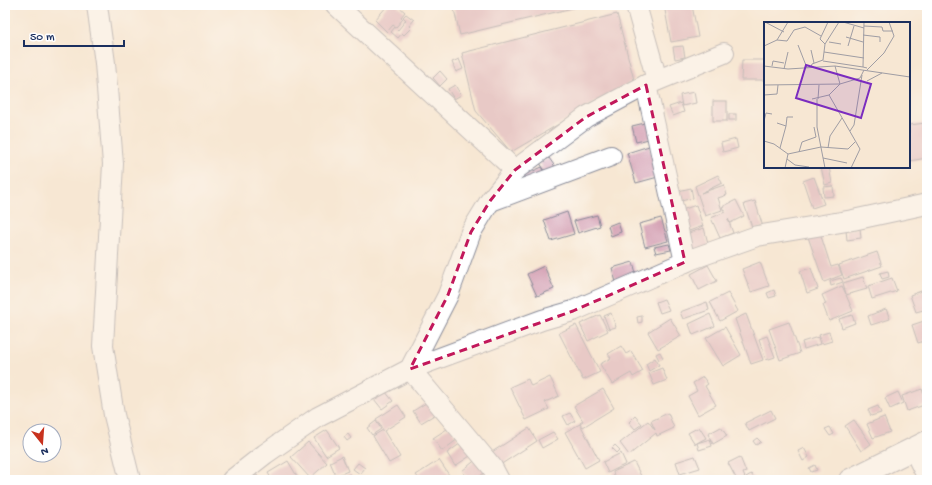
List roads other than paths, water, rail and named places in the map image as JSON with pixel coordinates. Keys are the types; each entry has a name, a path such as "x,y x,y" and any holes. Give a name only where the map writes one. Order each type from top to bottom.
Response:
{"main road":[{"path":"860,478 920,445"}],"street":[{"path":"97,5 105,63 113,164 103,346 114,415 130,480"},
{"path":"336,5 515,170"},
{"path":"636,5 685,262"},
{"path":"410,369 448,295 471,232 490,201 515,170 586,117 651,82 724,53"},
{"path":"490,201 611,156"},
{"path":"232,480 265,454 318,417 410,369 542,320 572,311 685,262 757,236 853,220 927,204"},
{"path":"410,369 492,467 499,480"},
{"path":"920,445 927,476"}]}
